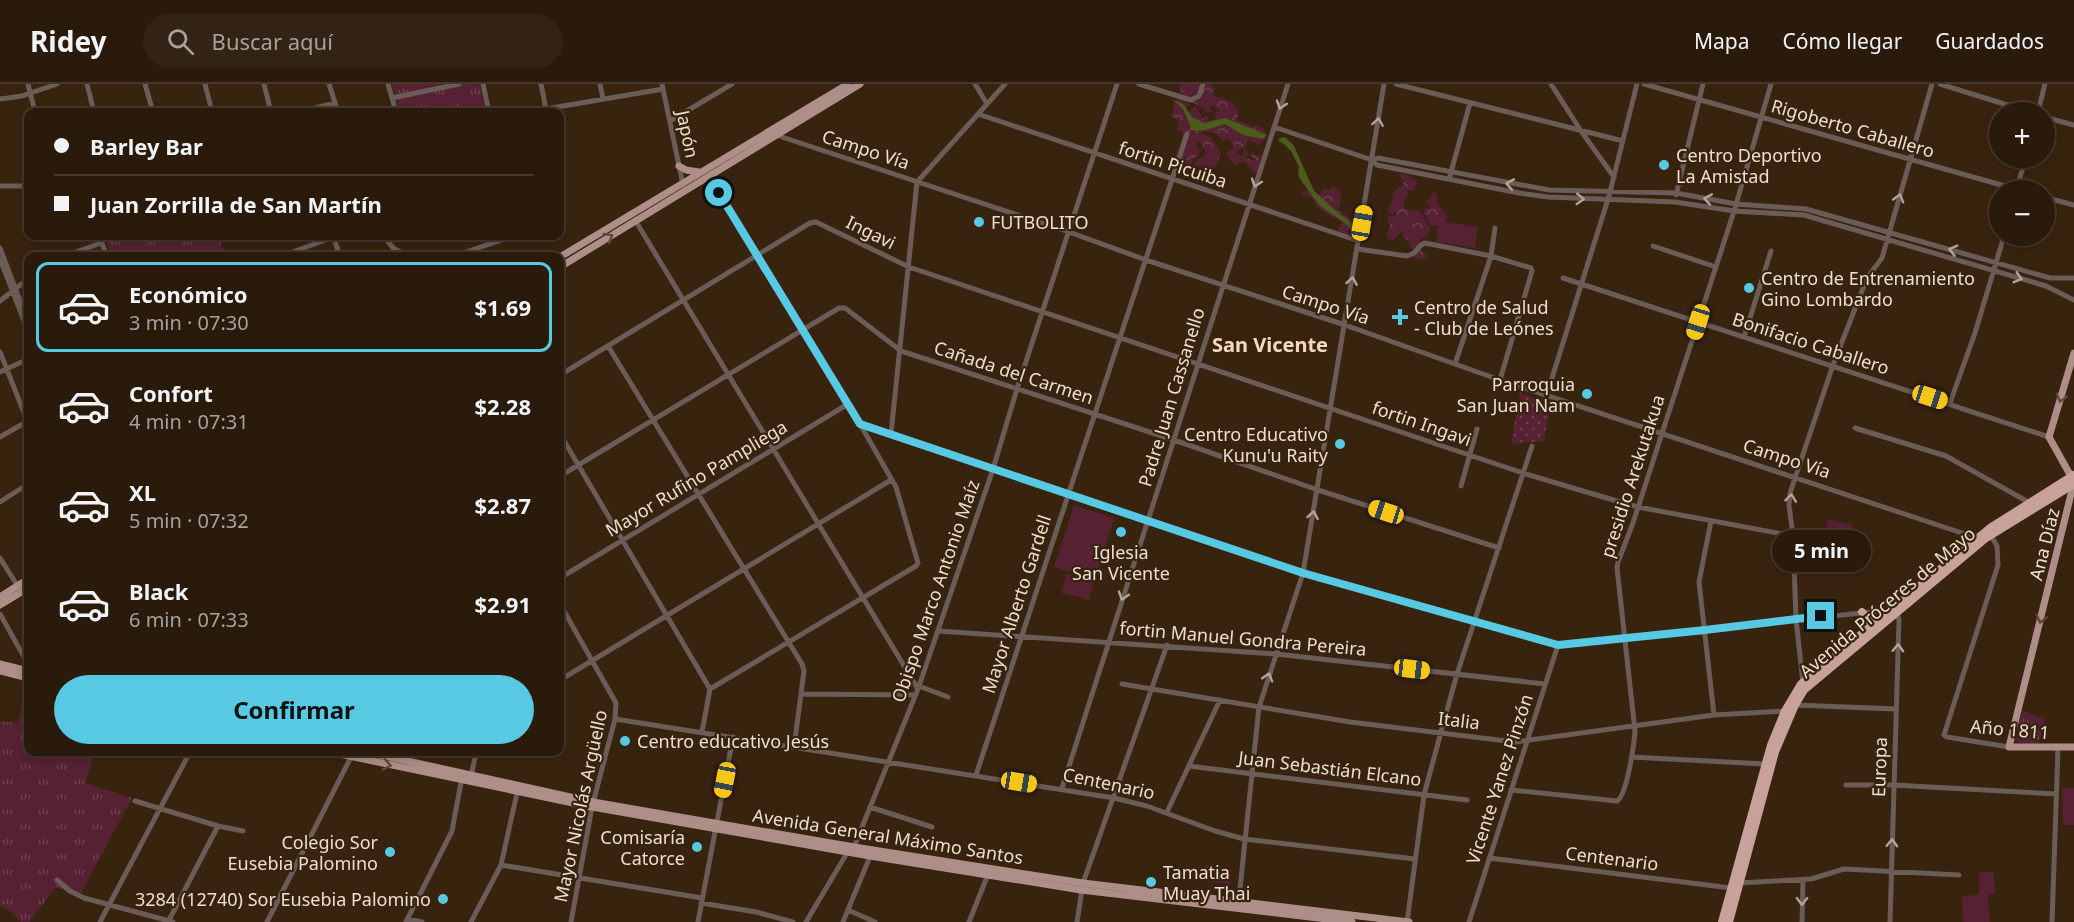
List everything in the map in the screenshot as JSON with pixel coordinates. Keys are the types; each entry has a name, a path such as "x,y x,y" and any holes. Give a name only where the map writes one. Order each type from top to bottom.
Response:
{"highway":[{"name":"Avenida Próceres de Mayo","path":"1803,686 1989,533 2030,503 2073,480"},
{"name":"Avenida Próceres de Mayo","path":"1722,922 1765,764 1803,686 1872,624 1893,611 1977,538 1989,533 2073,480"},
{"path":"1862,612 1872,624"},
{"name":"Avenida Próceres de Mayo","path":"1728,922 1775,752 1791,707"}],"main road":[{"path":"564,255 631,213 777,135 838,94 849,84"},
{"path":"679,166 686,171 705,174 768,132 860,84"},
{"path":"564,265 636,221 683,187"},
{"path":"2073,358 2049,437 2073,480"},
{"name":"Ana Díaz","path":"2009,747 2073,480"},
{"path":"0,605 24,583"},
{"path":"0,597 24,588"},
{"path":"0,664 24,670"},
{"path":"0,670 24,677"},
{"name":"Año 1811","path":"2009,747 2074,747"},
{"name":"Avenida General Máximo Santos","path":"362,756 593,805"},
{"name":"Avenida General Máximo Santos","path":"383,756 467,777 517,793 854,847 871,853"},
{"name":"Avenida General Máximo Santos","path":"716,826 847,853 871,853 1082,887 1238,905 1290,915 1352,922"},
{"name":"Avenida General Máximo Santos","path":"1290,915 1408,922"}],"street":[{"path":"28,84 34,108"},
{"path":"0,99 30,94 57,84"},
{"path":"87,84 93,108"},
{"path":"145,84 152,108"},
{"path":"205,84 211,108"},
{"path":"264,84 270,108"},
{"path":"329,84 337,108"},
{"path":"387,84 395,108"},
{"path":"392,99 459,84"},
{"path":"483,84 488,108"},
{"path":"541,84 546,108"},
{"path":"600,84 603,99"},
{"path":"670,121 732,84"},
{"path":"832,84 838,94"},
{"path":"975,84 987,104"},
{"path":"891,434 917,182 1005,84"},
{"name":"Obispo Marco Antonio Maíz","path":"806,922 847,853 854,847 917,690 993,469 1117,84"},
{"path":"1139,84 1191,100 1199,96 1203,84"},
{"name":"Padre Juan Cassanello","path":"1062,788 1288,84"},
{"path":"1238,905 1259,707 1303,573 1384,84"},
{"path":"1396,84 1623,141"},
{"path":"1551,84 1614,177"},
{"path":"1547,394 1609,196 1637,84"},
{"name":"Rigoberto Caballero","path":"1644,84 1989,182"},
{"path":"1675,202 1703,84"},
{"name":"presidio Arekutakua","path":"1511,790 1617,801 1622,796 1631,757 1634,725 1617,568 1735,208 1771,84"},
{"path":"1803,686 1796,619 1789,496 1833,365 1866,278 1880,262 1932,84"},
{"path":"1940,84 1998,102"},
{"path":"2040,102 2045,84"},
{"path":"552,108 662,86"},
{"name":"Japón","path":"662,86 683,187"},
{"path":"316,108 335,103"},
{"path":"1450,176 1470,103"},
{"name":"fortin Picuiba","path":"978,114 1359,241"},
{"path":"2055,120 2074,125"},
{"path":"1274,127 1372,160 1377,165 1550,190 1804,215 1997,262 2050,278 2074,278"},
{"name":"Campo Vía","path":"768,132 1345,325 1500,380 1977,538"},
{"name":"Mayor Alberto Gardell","path":"976,775 1187,134"},
{"path":"705,174 848,404 891,480 899,496 918,563 710,689"},
{"path":"1450,176 1529,194 1609,196 1676,193 1735,208"},
{"path":"0,186 24,186"},
{"path":"1529,187 1529,194"},
{"path":"2055,200 2074,205"},
{"path":"631,213 917,690"},
{"name":"Ingavi","path":"564,373 814,222 909,267 1197,363"},
{"path":"1455,364 1491,255 1495,228"},
{"path":"1888,236 2046,286 2074,300"},
{"path":"100,240 105,252"},
{"path":"295,250 324,240"},
{"path":"387,240 393,248 400,252"},
{"path":"466,252 502,240"},
{"path":"76,252 101,243"},
{"path":"1358,249 1407,256 1414,253 1423,243 1491,255 1531,268 1500,380"},
{"path":"1653,246 1716,267"},
{"path":"1950,403 1975,333 2001,246"},
{"path":"0,248 24,319"},
{"path":"1744,337 1771,251"},
{"path":"0,259 24,313"},
{"name":"Bonifacio Caballero","path":"1563,278 2049,437"},
{"path":"2046,286 2050,278"},
{"path":"0,301 24,282"},
{"name":"Cañada del Carmen","path":"564,474 839,308 845,308 901,351 1499,548"},
{"path":"608,346 804,671 794,747"},
{"path":"0,352 3,370 24,414"},
{"path":"3,370 24,361"},
{"name":"fortin Ingavi","path":"1197,363 1523,473 1638,507"},
{"name":"Mayor Rufino Pampliega","path":"564,576 848,404"},
{"path":"0,437 24,424"},
{"path":"860,424 1303,573 1558,645 1862,612 1893,611"},
{"path":"1855,428 1946,456 2030,503"},
{"path":"1461,486 1477,429"},
{"path":"564,441 710,689 702,732"},
{"path":"1408,922 1424,795 1457,674 1532,446"},
{"path":"564,678 891,480"},
{"path":"0,502 24,487"},
{"path":"1638,507 1793,536"},
{"path":"1710,521 1699,582 1714,715"},
{"name":"Año 1811","path":"1989,533 1998,551 1998,566 1944,735 2009,747"},
{"path":"0,558 19,589"},
{"name":"Mayor Nicolás Argüello","path":"564,611 616,700 615,719 593,805 571,922"},
{"name":"Europa","path":"1890,922 1899,620 1893,611"},
{"path":"0,614 24,657"},
{"name":"fortin Manuel Gondra Pereira","path":"938,631 1276,654 1545,684"},
{"path":"1077,922 1082,887 1167,645"},
{"name":"Vicente Yanez Pinzón","path":"1469,922 1558,645"},
{"name":"Italia","path":"1122,684 1350,722 1515,742 1634,725 1791,707 1896,709"},
{"path":"801,694 917,690 948,698"},
{"path":"1167,812 1220,700"},
{"name":"Centenario","path":"615,719 1062,788 1114,798 1167,812 1215,831 1244,838 1415,859"},
{"path":"698,922 733,737"},
{"path":"2052,922 2058,748"},
{"path":"100,922 188,756"},
{"path":"267,922 351,756"},
{"path":"422,922 406,921 448,841 475,756"},
{"path":"1631,757 1765,764"},
{"name":"Juan Sebastián Elcano","path":"1189,766 1467,800"},
{"path":"1846,785 1894,785 2056,794"},
{"path":"471,922 501,865 517,793"},
{"path":"135,801 218,826 243,831"},
{"path":"870,807 932,827"},
{"path":"57,880 77,895 170,922 218,826"},
{"path":"843,922 871,853"},
{"name":"Centenario","path":"1490,858 1731,888"},
{"path":"501,865 701,900 793,922"},
{"path":"1739,884 1818,878 1844,869 1959,875"},
{"path":"969,922 989,872"},
{"path":"1802,922 1803,880"},
{"path":"848,910 875,922"}],"green space":[{"path":"392,84 479,84 485,108 399,108"},
{"path":"1179,84 1211,84 1215,89 1212,93 1215,97 1233,103 1238,111 1238,121 1249,124 1251,127 1258,125 1264,129 1267,135 1259,146 1248,138 1246,146 1235,152 1242,156 1243,149 1245,149 1249,154 1245,158 1255,160 1251,153 1262,155 1259,162 1264,166 1263,172 1254,172 1245,162 1236,165 1226,153 1234,148 1233,144 1209,132 1202,132 1202,134 1210,137 1221,151 1214,168 1208,171 1201,166 1192,168 1205,153 1205,149 1198,141 1195,143 1200,151 1192,164 1188,166 1178,163 1178,157 1175,155 1182,141 1182,132 1177,130 1179,121 1172,116 1175,101 1180,98 1184,99 1188,105 1186,109 1188,112 1195,106 1202,119 1207,116 1209,121 1216,119 1214,112 1220,110 1211,106 1212,112 1208,113 1186,98"},
{"path":"1400,173 1417,181 1414,191 1406,189 1408,195 1404,202 1404,209 1420,211 1430,229 1428,234 1420,240 1420,249 1427,256 1423,260 1413,258 1415,251 1409,247 1403,231 1393,240 1386,235 1390,226 1387,217 1397,215 1395,211 1391,215 1387,211 1392,202 1393,192 1403,185 1404,180 1398,176"},
{"path":"1332,187 1340,190 1341,202 1338,210 1352,219 1360,220 1358,235 1355,238 1338,231 1341,221 1317,207 1312,197 1302,195 1302,191 1312,188 1319,195 1323,189 1330,190"},
{"path":"1433,192 1437,194 1437,202 1447,215 1446,221 1439,226 1431,226 1423,213 1425,209 1431,207 1425,202"},
{"path":"1439,221 1478,227 1475,248 1436,242"},
{"path":"106,240 219,240 224,252 110,252"},
{"path":"1520,393 1551,403 1544,441 1511,444"},
{"path":"1074,505 1114,518 1095,580 1054,567"},
{"path":"1828,519 1853,525 1851,533 1867,537 1865,545 1825,535"},
{"path":"1066,574 1094,581 1089,600 1061,593"},
{"path":"24,703 24,756 94,756 85,783 132,798 80,895 56,887 30,922 21,922 10,911 0,906 0,721 17,723"},
{"path":"2022,711 2045,718 2039,743 2023,744 2017,741"},
{"path":"2062,788 2074,788 2074,825 2063,825"},
{"path":"1205,865 1232,869 1230,885 1203,880"},
{"path":"1979,872 1994,872 1995,894 1988,894 1990,922 1963,922 1962,896 1982,894 1979,894"}],"shaded area":[{"path":"1172,99 1183,104 1192,117 1204,123 1225,118 1267,135 1263,139 1243,135 1225,124 1205,130 1192,130 1183,109"},
{"path":"1285,137 1294,146 1314,191 1355,225 1353,233 1345,223 1320,206 1300,179 1299,167 1291,151 1278,141"}],"place":[{"name":"Centro Deportivo La Amistad","path":"1664,165"},
{"name":"FUTBOLITO","path":"979,222"},
{"name":"Centro de Entrenamiento Gino Lombardo","path":"1749,288"},
{"name":"Centro de Salud - Club de Leónes","path":"1400,317"},
{"name":"Parroquia San Juan Nam","path":"1587,394"},
{"name":"Centro Educativo Kunu'u Raity","path":"1340,444"},
{"name":"Iglesia San Vicente","path":"1121,532"},
{"name":"Centro educativo Jesús","path":"625,741"},
{"name":"Comisaría Catorce","path":"697,847"},
{"name":"Colegio Sor Eusebia Palomino","path":"390,852"},
{"name":"Tamatia Muay Thai","path":"1151,882"},
{"name":"3284 (12740) Sor Eusebia Palomino","path":"443,899"}],"district":[{"name":"San Vicente","path":"1270,344"}],"route":[{"path":"719,193 860,424 1303,573 1558,645 1821,616"}]}
